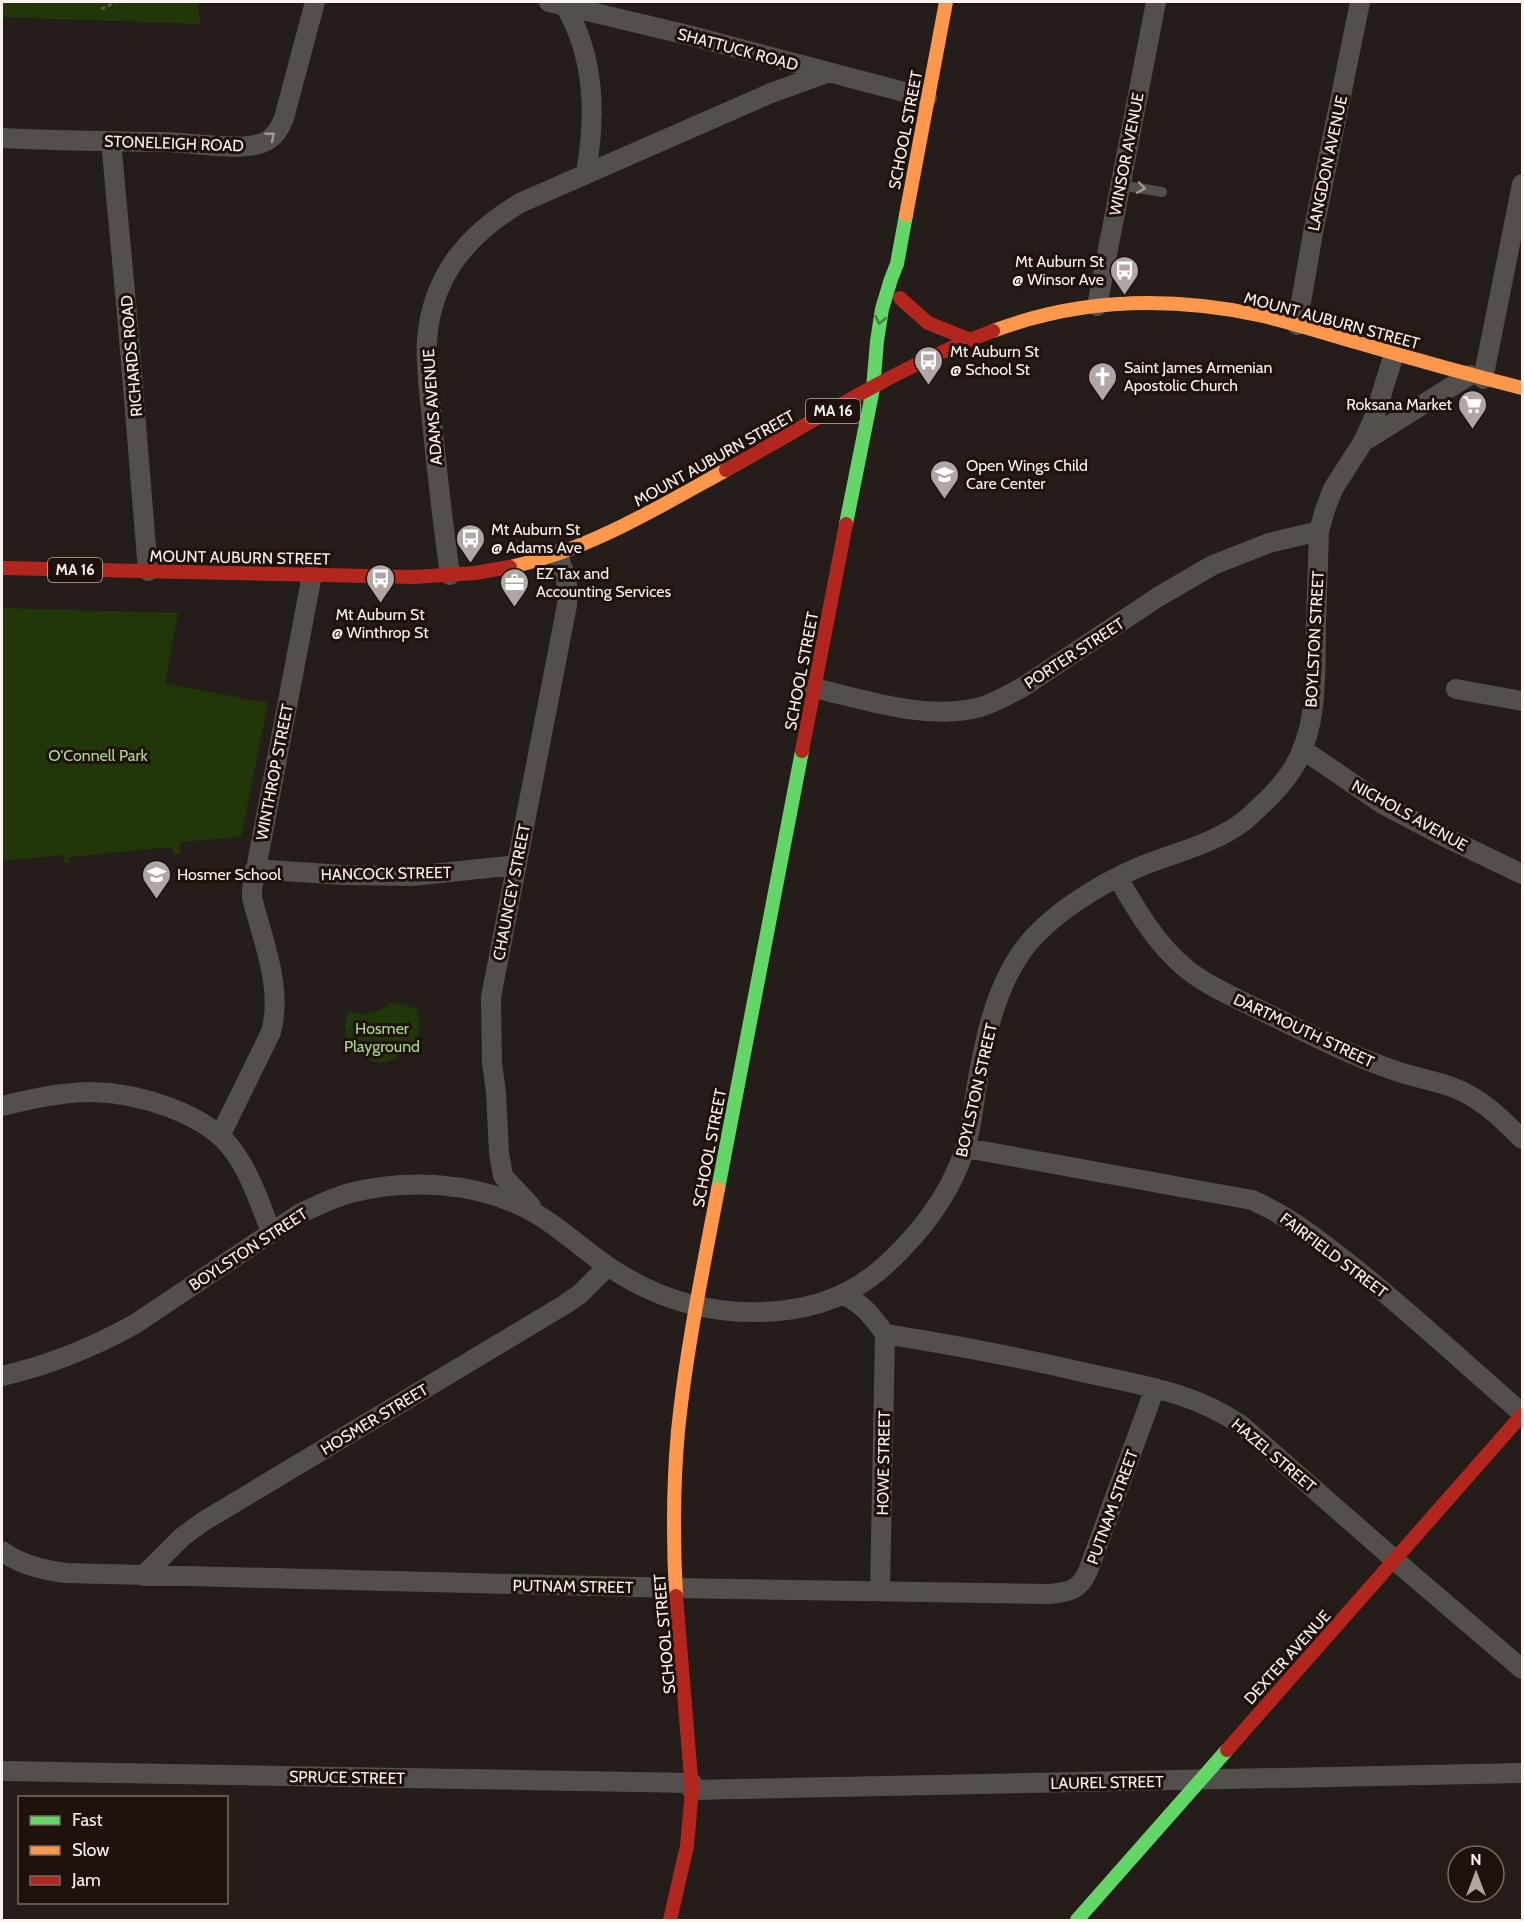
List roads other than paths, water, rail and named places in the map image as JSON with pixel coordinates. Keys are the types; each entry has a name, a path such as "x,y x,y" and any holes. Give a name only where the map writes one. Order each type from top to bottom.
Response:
{"street":[{"name":"STONELEIGH ROAD","path":"2,138 243,146 256,145 269,140 279,131 284,118 315,2"},
{"name":"SCHOOL STREET","path":"670,1920 687,1846 692,1786 676,1588 675,1514 678,1433 683,1392 696,1307 873,388 877,339 888,281 897,264 946,2"},
{"name":"WINSOR AVENUE","path":"1096,306 1156,2"},
{"name":"LANGDON AVENUE","path":"1297,325 1313,233 1360,2"},
{"name":"SHATTUCK ROAD","path":"557,4 692,36 927,98"},
{"path":"557,4 576,24 585,51 590,78 593,106 592,139 586,173"},
{"name":"ADAMS AVENUE","path":"450,575 437,473 427,365 427,339 436,294 446,273 460,253 476,234 497,217 520,203 771,93 829,72"},
{"name":"RICHARDS ROAD","path":"111,141 148,571"},
{"path":"1476,377 1522,190"},
{"name":"SCHOOL STREET","path":"896,318 902,284 897,264"},
{"path":"900,298 927,323 968,339"},
{"name":"MOUNT AUBURN STREET","path":"2,568 404,577 450,575 510,568 557,554 611,532 873,388 968,339 1041,316 1096,306 1159,302 1260,315 1522,388"},
{"name":"SCHOOL STREET","path":"873,388 890,352"},
{"name":"BOYLSTON STREET","path":"2,1376 56,1362 109,1339 299,1214 323,1202 349,1193 404,1185 440,1186 484,1193 507,1200 544,1218 607,1266 650,1291 696,1307 743,1313 792,1310 844,1295 868,1281 927,1221 956,1174 966,1148 989,1028 1009,975 1023,950 1064,910 1118,878 1139,867 1219,836 1243,822 1277,789 1292,770 1302,750 1309,726 1315,684 1319,531 1333,489 1363,442 1382,397 1394,354"},
{"name":"BOYLSTON STREET","path":"1363,442 1476,377"},
{"name":"PORTER STREET","path":"814,688 908,709 933,712 978,708 1000,700 1023,687 1158,597 1213,565 1269,543 1319,531"},
{"name":"CHAUNCEY STREET","path":"544,1218 503,1176 490,1031 491,997 496,963 567,605 567,582 557,554"},
{"name":"WINTHROP STREET","path":"220,1136 271,1032 274,1020 274,984 252,898 255,870 312,575"},
{"path":"1456,690 1522,701"},
{"name":"NICHOLS AVENUE","path":"1302,750 1384,804 1445,837 1522,874"},
{"name":"HANCOCK STREET","path":"255,870 412,876 517,866"},
{"name":"DARTMOUTH STREET","path":"1118,878 1149,928 1166,950 1200,980 1289,1025 1375,1063 1465,1092 1494,1112 1522,1138"},
{"path":"2,1106 63,1094 91,1092 144,1099 194,1118 220,1136 234,1151 246,1172 271,1232"},
{"name":"FAIRFIELD STREET","path":"966,1148 1252,1200 1275,1210 1313,1234 1384,1292 1522,1414"},
{"name":"HOSMER STREET","path":"143,1576 176,1543 204,1521 564,1305 580,1294 607,1266"},
{"path":"844,1295 860,1303 885,1334"},
{"name":"HAZEL STREET","path":"885,1334 1010,1355 1155,1388 1203,1403 1223,1413 1241,1425 1522,1669"},
{"name":"HOWE STREET","path":"880,1591 885,1334"},
{"name":"PUTNAM STREET","path":"2,1551 24,1563 44,1570 66,1573 676,1588 1049,1594 1074,1590 1083,1582 1155,1388"},
{"name":"DEXTER AVENUE","path":"1077,1920 1522,1414"},
{"name":"SPRUCE STREET","path":"2,1771 692,1786"},
{"name":"LAUREL STREET","path":"692,1786 1199,1780 1522,1773"}],"lane":[{"path":"1120,185 1161,192"}],"place":[{"name":"Mt Auburn St @ Winsor Ave","path":"1125,296"},
{"name":"Mt Auburn St @ School St","path":"929,386"},
{"name":"Saint James Armenian Apostolic Church","path":"1103,402"},
{"name":"Roksana Market","path":"1473,430"},
{"name":"Open Wings Child Care Center","path":"945,500"},
{"name":"Mt Auburn St @ Adams Ave","path":"470,564"},
{"name":"Mt Auburn St @ Winthrop St","path":"380,604"},
{"name":"EZ Tax and Accounting Services","path":"515,608"},
{"name":"Hosmer School","path":"156,900"}],"park label":[{"name":"O'Connell Park","path":"98,755"},
{"name":"Hosmer Playground","path":"382,1037"}]}
